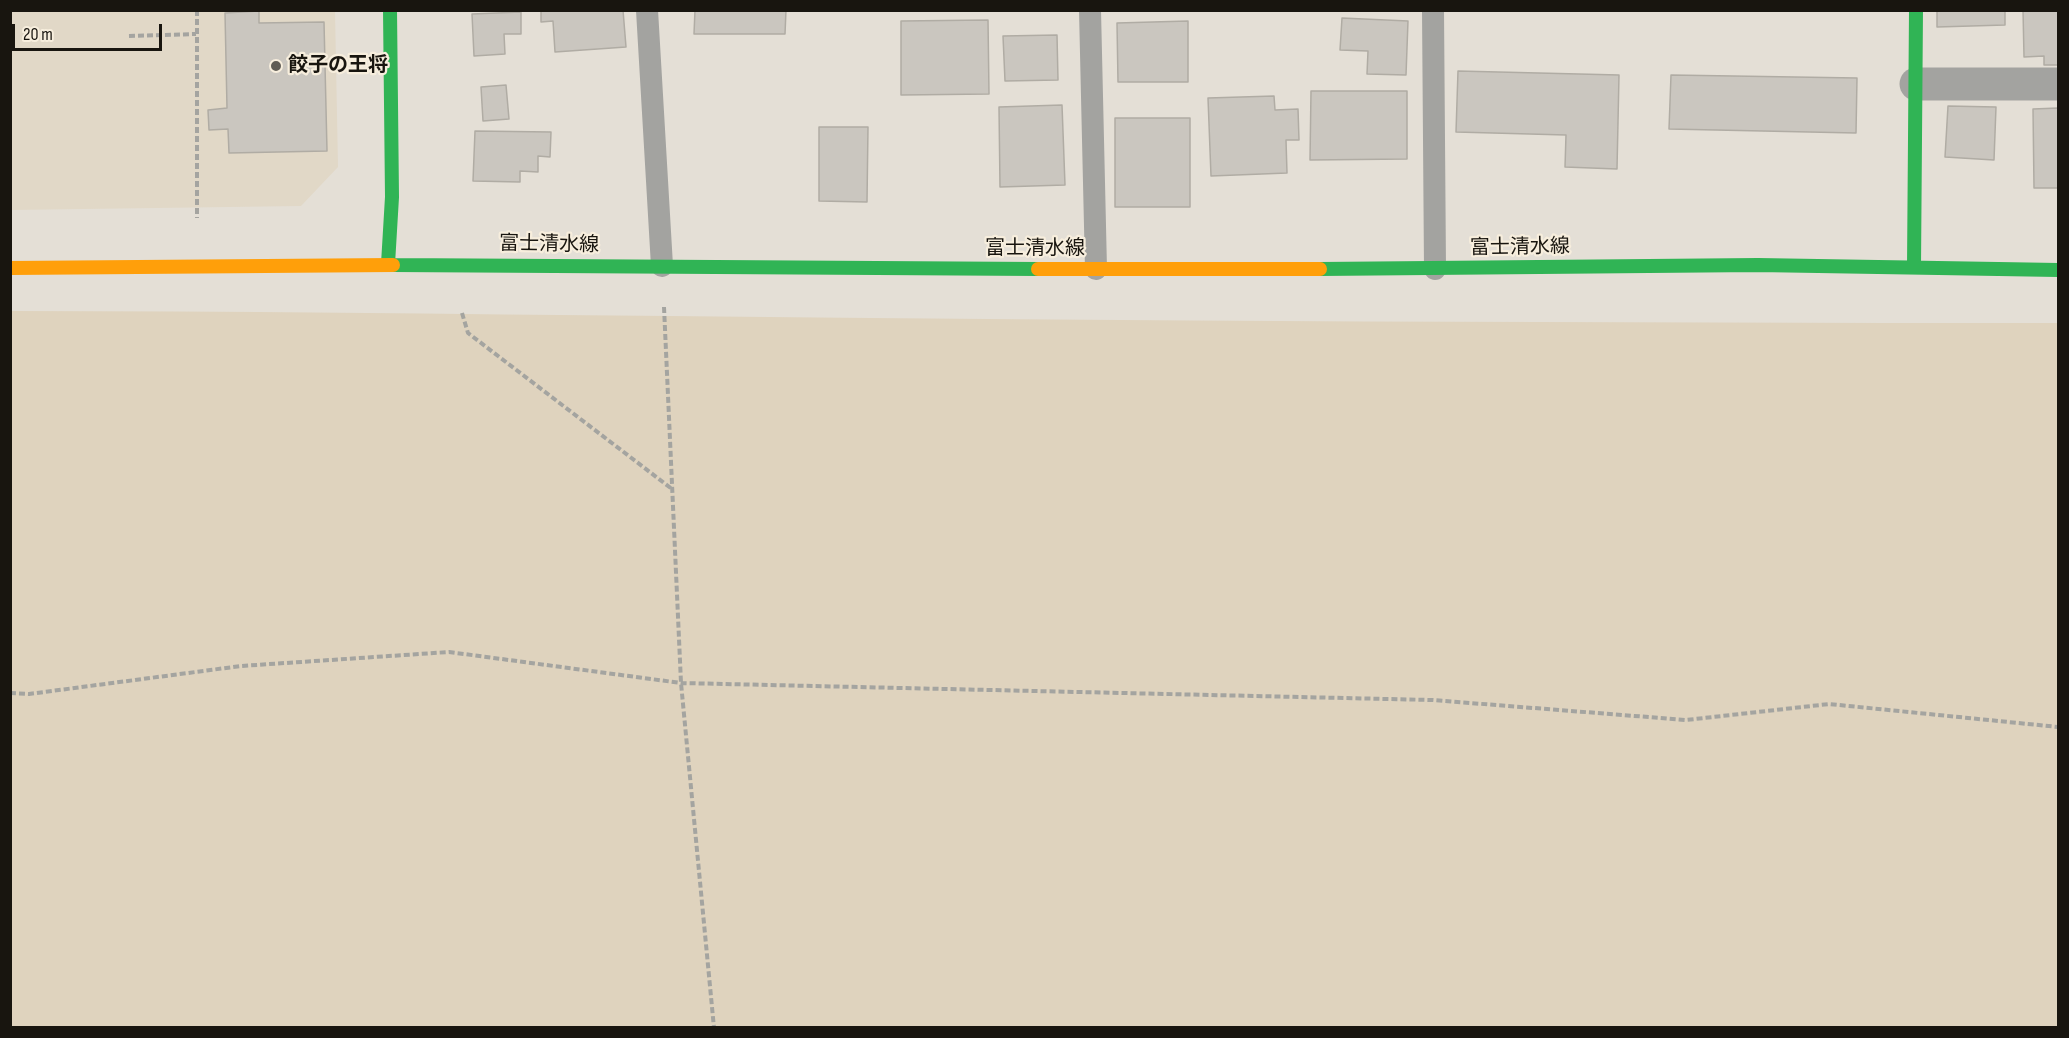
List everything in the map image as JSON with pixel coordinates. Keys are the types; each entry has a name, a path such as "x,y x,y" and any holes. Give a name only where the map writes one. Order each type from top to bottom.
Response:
{"main road":[{"path":"388,264 392,197 390,10"},
{"path":"1914,267 1916,10"},
{"name":"富士清水線","path":"10,268 388,264 1435,269 1758,265 2058,270"}],"street":[{"path":"1916,84 2058,84"}],"lane":[{"path":"647,10 662,266"},
{"path":"1090,10 1096,269"},
{"path":"1433,10 1435,269"}],"path":[{"path":"197,10 197,218"},
{"path":"129,36 196,34"},
{"path":"662,266 681,683 714,1028"},
{"path":"462,313 468,333 673,489"},
{"path":"10,693 29,694 241,666 449,652 681,683 1432,700 1686,720 1829,704 2058,727"}],"shaded area":[{"path":"10,11 335,11 338,167 301,206 11,210"},
{"path":"11,311 1190,320 2058,323 2058,1027 11,1027"}],"building":[{"path":"541,10 623,10 626,47 555,52 553,21 541,22"},
{"path":"695,10 786,10 785,34 694,34"},
{"path":"1937,10 2005,10 2005,25 1937,27"},
{"path":"2023,10 2058,10 2058,65 2044,65 2044,56 2024,57"},
{"name":"餃子の王将","path":"259,11 259,23 324,22 327,151 229,153 228,129 209,130 208,110 227,108 225,13"},
{"path":"521,12 521,34 504,34 505,54 474,56 472,14"},
{"path":"1342,18 1408,21 1406,75 1367,74 1368,51 1340,50"},
{"path":"988,20 989,94 901,95 901,21"},
{"path":"1188,21 1188,82 1118,82 1117,23"},
{"path":"1057,35 1058,80 1005,81 1003,36"},
{"path":"1458,71 1619,75 1617,169 1565,167 1566,135 1456,132"},
{"path":"1671,75 1857,78 1856,133 1669,129"},
{"path":"506,85 509,119 483,121 481,87"},
{"path":"1311,91 1407,91 1407,159 1310,160"},
{"path":"1274,96 1275,110 1298,109 1299,140 1286,140 1287,173 1211,176 1208,98"},
{"path":"1062,105 1065,185 1000,187 999,107"},
{"path":"1948,106 1996,107 1994,160 1945,157"},
{"path":"2058,108 2058,188 2034,188 2033,109"},
{"path":"1115,118 1190,118 1190,207 1115,207"},
{"path":"819,127 868,127 867,202 819,201"},
{"path":"475,131 551,132 550,157 538,156 538,172 520,171 520,182 473,181"}],"traffic: fast":[{"path":"388,264 392,197 390,10"},
{"path":"1914,267 1916,10"},
{"path":"393,265 1038,269"},
{"path":"1320,269 1758,265 2058,270"}],"traffic: slow":[{"path":"10,268 393,265"},
{"path":"1038,269 1320,269"}],"place":[{"name":"餃子の王将","path":"276,66"}]}
